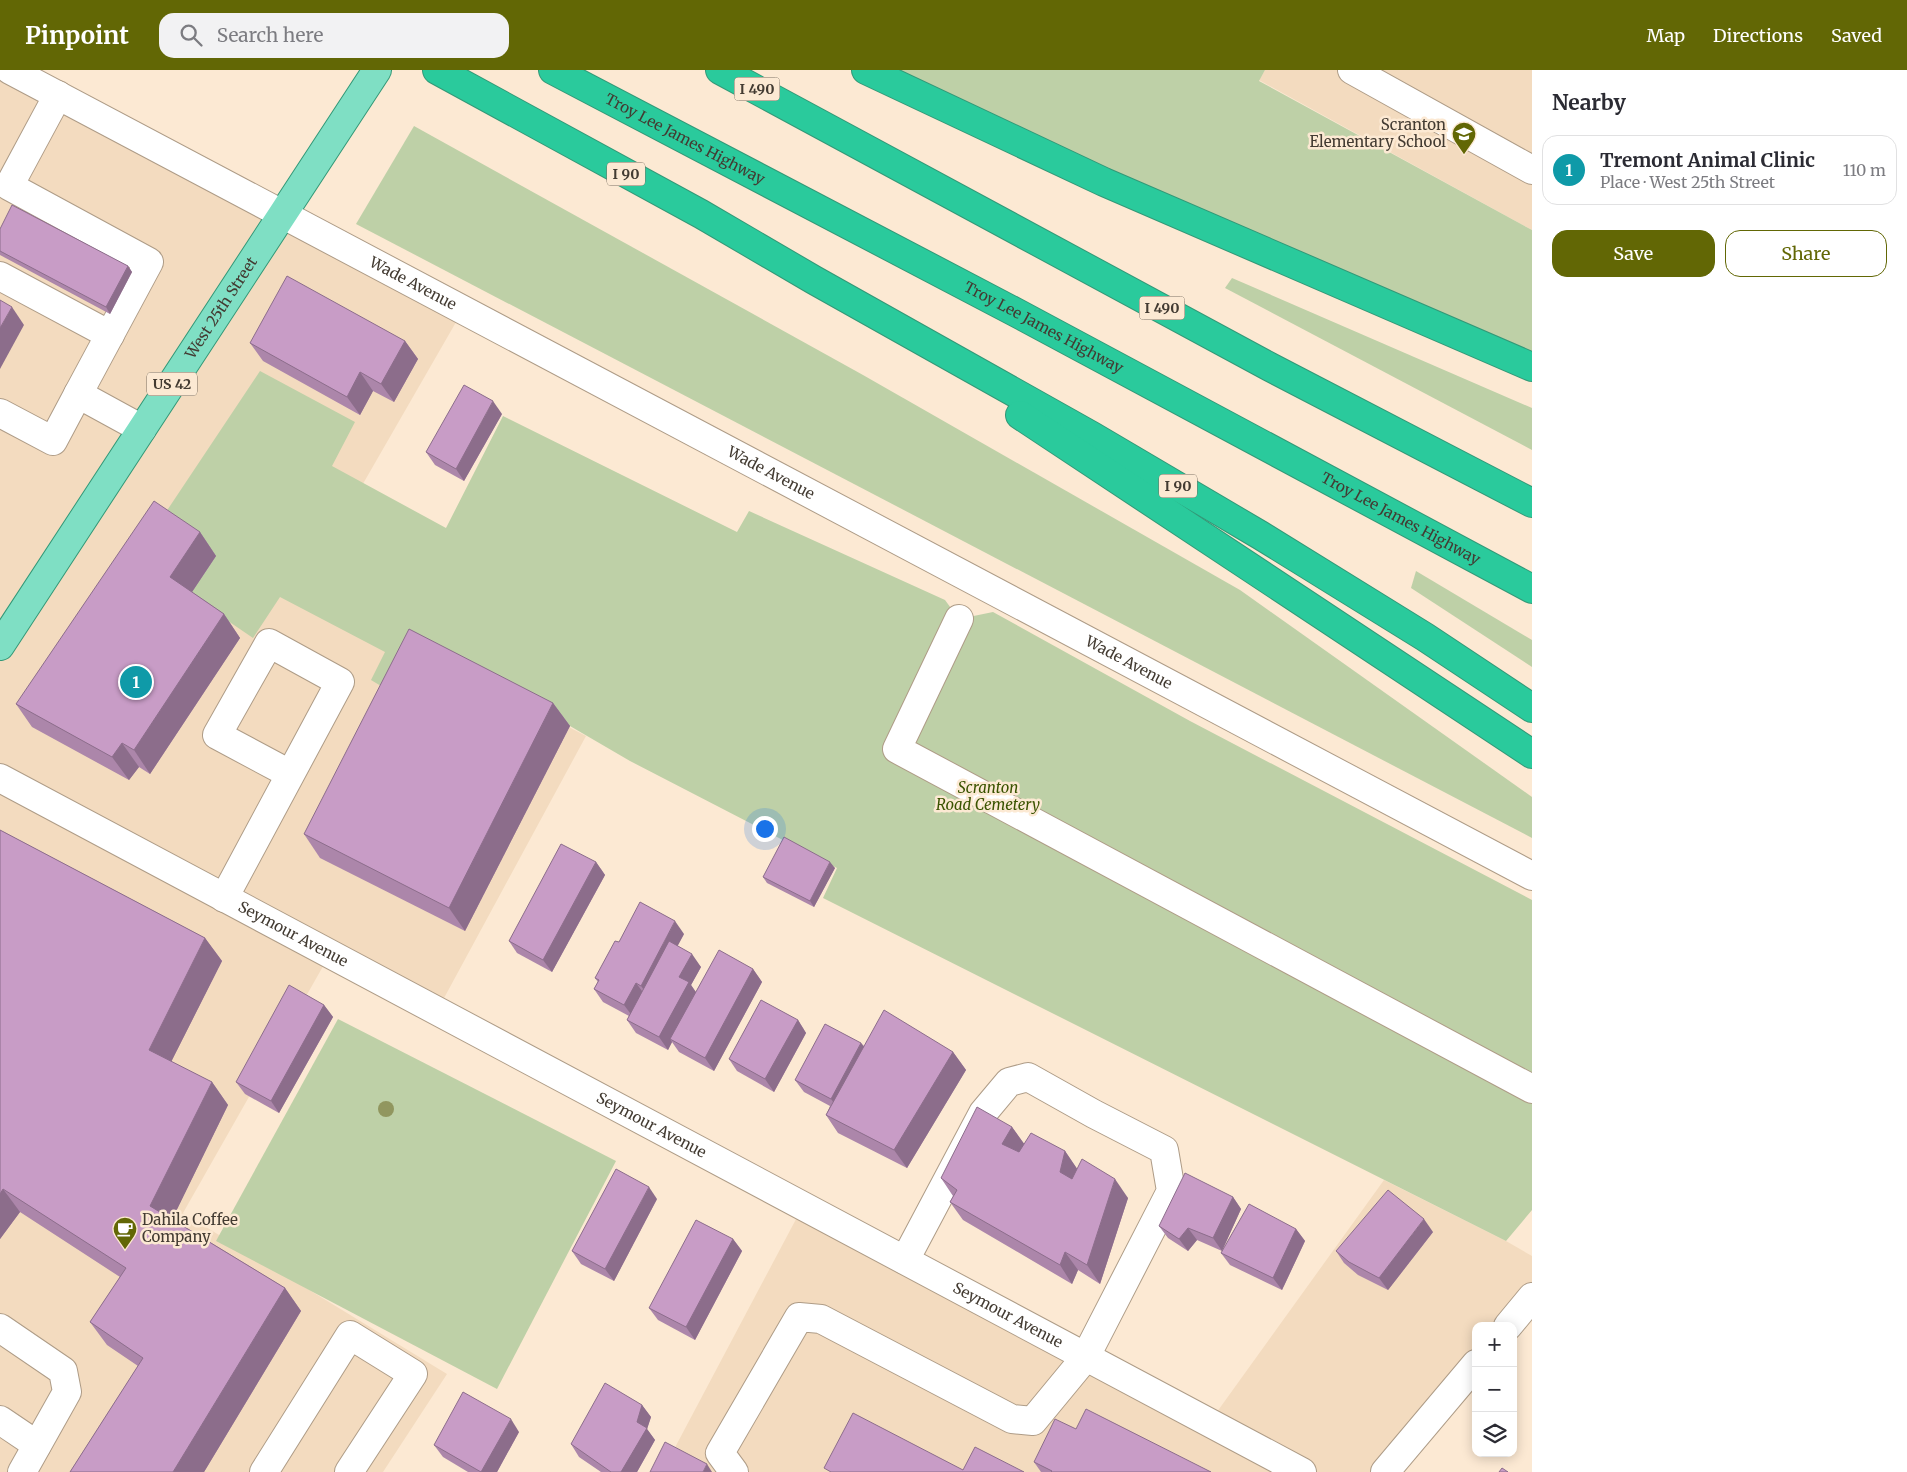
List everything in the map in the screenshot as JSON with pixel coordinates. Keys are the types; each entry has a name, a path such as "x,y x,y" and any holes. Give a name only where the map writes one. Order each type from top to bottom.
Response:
{"highway":[{"name":"I 90","path":"437,70 692,210 1092,436 1260,535 1425,637 1532,708"},
{"name":"Troy Lee James Highway","path":"553,70 1007,307 1532,589"},
{"name":"I 490","path":"720,70 1270,367 1532,503"},
{"path":"866,70 1104,182 1532,367"},
{"path":"814,280 1532,754"}],"main road":[{"name":"West 25th Street","path":"0,646 377,70"}],"street":[{"name":"Wade Avenue","path":"10,70 1532,876"},
{"path":"1352,70 1532,170"},
{"path":"0,412 52,441 149,262 67,217 4,194 58,95"},
{"path":"54,242 67,217"},
{"path":"103,268 116,244"},
{"path":"28,290 41,266"},
{"path":"0,276 110,335"},
{"path":"77,317 90,293"},
{"path":"78,394 142,429"},
{"path":"959,620 897,749 1532,1089"},
{"path":"224,898 340,682 268,643 216,734 290,774"},
{"name":"Seymour Avenue","path":"0,778 1302,1472"},
{"path":"734,1472 720,1454 799,1317 821,1319 1012,1419 1033,1421 1085,1358 1171,1190 1164,1150 1028,1077 1009,1082 983,1113 905,1260"},
{"path":"1511,1322 1532,1297"},
{"path":"0,1328 63,1371 67,1392 22,1472"},
{"path":"264,1472 350,1335 413,1374 349,1472"},
{"path":"1385,1472 1473,1367"},
{"path":"0,1420 38,1446"}],"shaded area":[{"path":"0,70 463,310 303,588 586,736 437,1011 330,954 183,1213 447,1374 383,1472 0,1472"},
{"name":"Scranton Elementary School","path":"1265,70 1532,70 1532,230 1259,80"},
{"path":"1384,1180 1532,1256 1532,1297 1511,1322 1472,1322 1472,1369 1385,1472 662,1472 803,1206 1209,1423"}],"green space":[{"path":"866,70 1265,70 1259,81 1532,230 1532,367"},
{"path":"414,126 863,375 1240,590 1532,797 1532,838 356,224"},
{"path":"1232,278 1532,408 1532,450 1225,288"},
{"name":"Scranton Road Cemetery","path":"260,371 355,422 332,466 446,528 503,416 737,532 749,511 945,600 959,619 993,612 1190,721 1532,900 1532,1210 1506,1241 823,898 837,868 630,761 570,726 401,698 371,680 385,652 280,597 253,638 190,595 162,518"},
{"path":"1416,571 1532,640 1532,667 1411,588"},
{"path":"338,1019 616,1161 497,1389 216,1241"}],"building":[{"path":"12,205 128,266 106,307 0,251 0,229"},
{"path":"287,276 405,341 381,384 360,372 347,397 250,343"},
{"path":"0,300 12,307 0,328"},
{"path":"464,385 493,401 456,469 426,452"},
{"path":"154,501 200,532 170,577 224,614 134,750 122,743 112,757 16,704"},
{"path":"409,629 553,703 449,908 304,834"},
{"path":"0,830 205,938 149,1050 212,1082 150,1206 285,1288 173,1472 70,1472 143,1358 90,1322 126,1268 3,1189 0,1194"},
{"path":"784,837 830,862 810,901 763,877"},
{"path":"561,844 596,862 543,960 509,941"},
{"path":"640,902 675,921 641,986 636,983 624,1005 594,989 599,980 595,978 615,941 619,942"},
{"path":"669,941 692,954 679,977 689,982 659,1037 627,1020"},
{"path":"719,950 753,969 705,1058 670,1039"},
{"path":"289,985 324,1005 271,1101 236,1082"},
{"path":"761,1000 798,1020 765,1079 729,1059"},
{"path":"884,1010 953,1052 894,1150 826,1115"},
{"path":"825,1024 861,1043 831,1099 795,1080"},
{"path":"977,1107 1012,1127 1002,1144 1019,1152 1031,1133 1065,1151 1060,1172 1072,1179 1082,1159 1115,1179 1087,1265 1065,1252 1060,1265 950,1202 957,1190 941,1178"},
{"path":"616,1169 649,1187 605,1269 572,1251"},
{"path":"1185,1173 1233,1197 1213,1238 1188,1228 1179,1239 1159,1226"},
{"path":"1388,1190 1424,1219 1379,1278 1349,1262 1336,1251"},
{"path":"1249,1204 1296,1229 1273,1278 1221,1253"},
{"path":"696,1220 733,1239 686,1327 649,1308"},
{"path":"605,1383 642,1405 637,1422 647,1428 621,1472 611,1472 571,1444"},
{"path":"463,1392 511,1419 481,1472 434,1445"},
{"path":"1086,1409 1211,1472 1051,1472 1034,1462 1055,1419 1076,1429"},
{"path":"853,1413 963,1470 975,1447 1024,1472 831,1472 824,1468"},
{"path":"665,1442 707,1464 703,1472 650,1472"},
{"path":"1502,1468 1508,1472 1499,1472"}],"place":[{"name":"Scranton Elementary School","path":"1464,155"},
{"name":"Tremont Animal Clinic","path":"136,682"},
{"name":"Dahila Coffee Company","path":"125,1250"}]}
